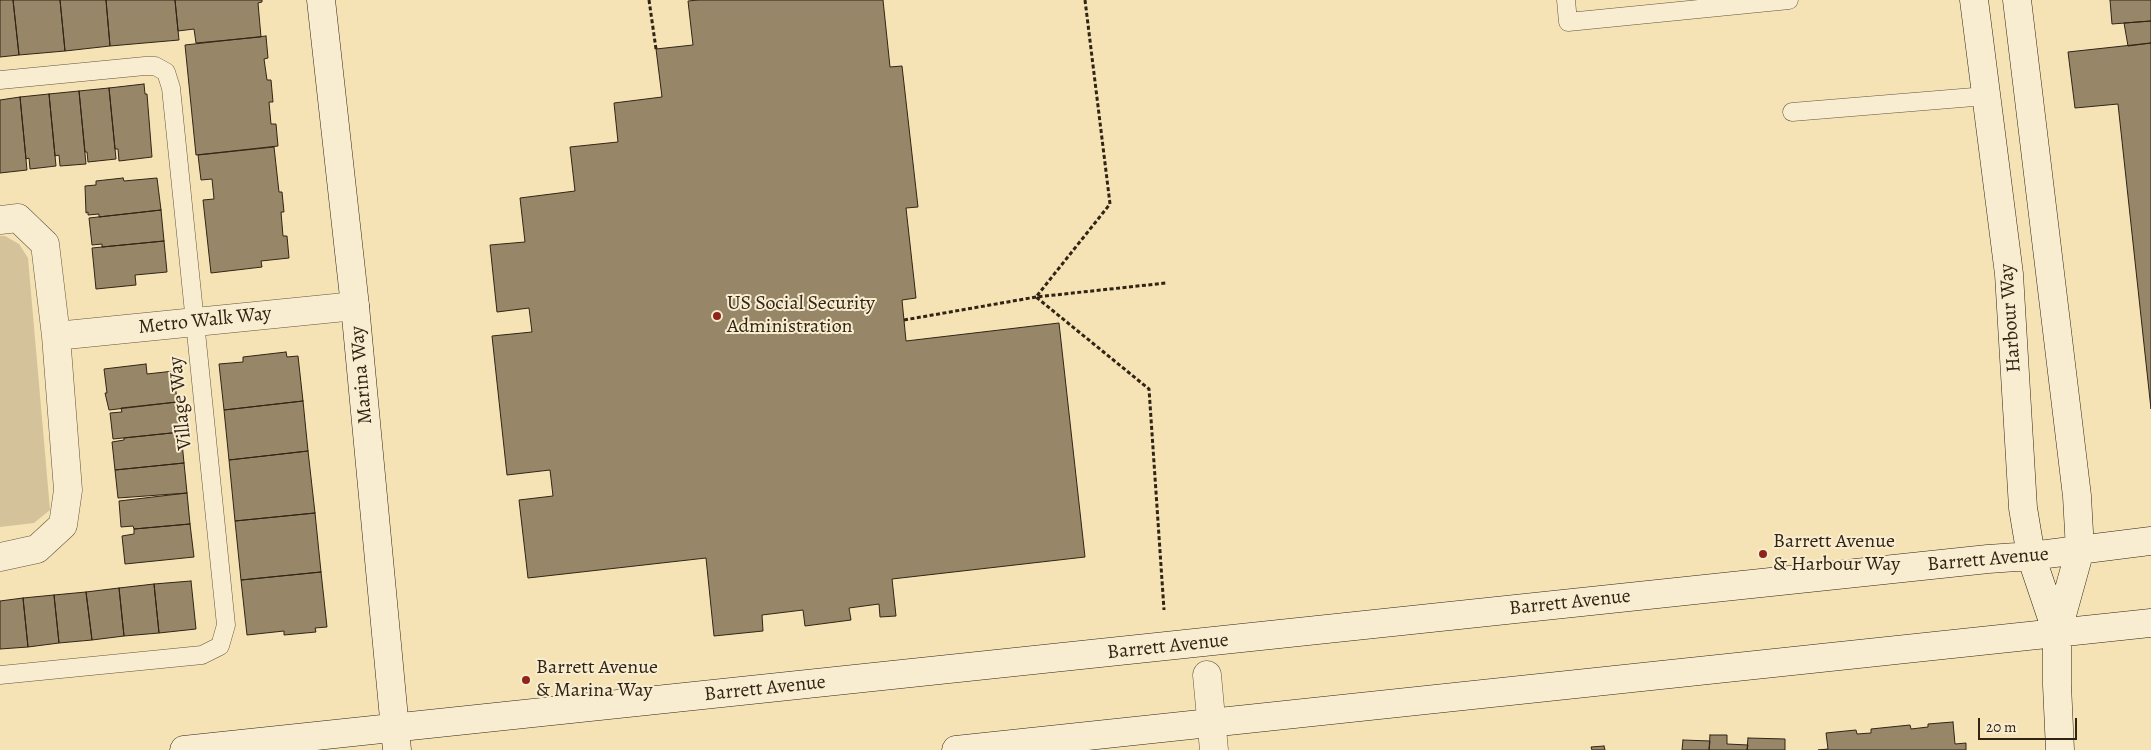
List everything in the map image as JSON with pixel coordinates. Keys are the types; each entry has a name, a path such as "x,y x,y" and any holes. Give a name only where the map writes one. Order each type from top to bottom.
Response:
{"main road":[{"name":"Marina Way","path":"321,0 355,306 396,739"},
{"name":"Harbour Way","path":"1974,0 2010,274 2023,508 2031,556 2057,633"},
{"name":"Harbour Way","path":"2017,0 2077,496 2080,550 2057,633 2060,750"},
{"path":"0,220 18,218 45,244 56,336 68,490 62,525 37,549 0,557"},
{"name":"Metro Walk Way","path":"56,336 355,306"},
{"name":"Barrett Avenue","path":"184,750 396,739 2151,542"},
{"path":"956,750 2151,623"},
{"path":"1206,675 1214,750"}],"lane":[{"path":"1566,0 1568,22 1789,0"},
{"name":"Village Way","path":"0,80 145,66 155,66 166,72 171,88 226,625 220,646 202,655 0,675"},
{"path":"1792,112 1986,96"}],"path":[{"path":"649,0 656,49"},
{"path":"1036,297 1110,204 1085,0"},
{"path":"904,320 1036,297 1166,283"},
{"path":"1036,297 1149,389 1164,610"}],"shaded area":[{"path":"0,236 5,236 19,244 28,258 50,510 34,523 0,527"}],"building":[{"path":"0,0 13,0 19,55 0,57"},
{"path":"13,0 60,0 65,51 19,55"},
{"path":"60,0 106,0 110,46 65,51"},
{"path":"106,0 175,0 179,40 110,46"},
{"path":"175,0 262,0 262,2 258,3 261,37 196,43 194,29 178,31"},
{"name":"US Social Security Administration","path":"883,0 890,67 902,66 918,207 906,208 916,298 902,300 906,341 1059,323 1085,557 892,579 896,616 880,617 879,604 849,608 851,620 805,626 803,610 762,615 763,631 714,636 706,558 528,578 519,500 553,496 550,470 507,475 492,336 532,332 529,308 497,312 490,245 525,242 520,198 575,191 570,147 618,142 614,103 662,97 656,49 693,45 688,1"},
{"path":"2110,0 2151,0 2151,21 2112,24"},
{"path":"2151,21 2151,43 2128,46 2124,23"},
{"path":"266,36 268,58 264,59 267,80 271,80 273,102 269,102 271,124 276,124 278,146 196,155 185,45"},
{"path":"2151,43 2151,409 2118,104 2075,108 2068,52"},
{"path":"144,84 145,94 147,94 152,157 119,161 118,149 115,149 109,88"},
{"path":"109,88 116,159 88,162 87,152 85,152 79,91"},
{"path":"79,91 86,164 60,166 59,155 55,156 49,94"},
{"path":"49,94 56,166 30,169 29,158 26,159 20,97"},
{"path":"20,97 27,170 0,173 0,100"},
{"path":"274,147 279,192 282,192 284,212 281,212 283,236 287,236 289,258 261,261 262,267 211,273 203,200 214,199 212,179 201,180 198,155"},
{"path":"123,178 124,181 157,178 161,210 99,217 99,214 88,215 88,212 86,213 85,186 96,185 96,181"},
{"path":"161,210 164,241 102,247 102,244 92,245 89,218"},
{"path":"164,241 167,272 135,275 136,285 96,289 92,248"},
{"path":"286,352 287,357 298,356 303,401 224,410 219,364 243,362 243,357"},
{"path":"146,364 147,374 174,371 177,402 109,410 105,393 107,393 104,369"},
{"path":"303,401 308,451 229,460 224,410"},
{"path":"177,402 181,432 113,439 110,413 122,412 121,408"},
{"path":"181,432 184,463 115,470 112,442 124,440 124,438"},
{"path":"308,451 315,513 235,521 229,460"},
{"path":"184,463 187,493 118,498 115,470"},
{"path":"187,493 190,524 134,529 133,526 121,527 119,501"},
{"path":"315,513 321,572 241,580 235,521"},
{"path":"190,524 194,557 125,564 122,536 134,534 134,529"},
{"path":"321,572 327,627 315,628 316,632 284,635 284,631 247,635 241,580"},
{"path":"191,581 196,629 159,633 154,584"},
{"path":"154,584 159,633 124,636 119,588"},
{"path":"119,588 124,636 92,640 86,592"},
{"path":"86,592 92,640 59,643 54,595"},
{"path":"54,595 59,643 28,647 23,598"},
{"path":"23,598 28,647 0,649 0,601"},
{"path":"1953,722 1955,744 1966,743 1966,750 1818,750 1828,749 1826,733 1856,730 1857,734 1871,733 1871,729 1910,725 1911,729 1928,727 1928,724"},
{"path":"1710,735 1727,735 1727,744 1748,745 1747,750 1709,750"},
{"path":"1748,738 1785,739 1785,750 1747,750"},
{"path":"1683,740 1710,741 1709,750 1682,750"},
{"path":"1604,746 1605,750 1592,750 1591,747"}],"place":[{"name":"US Social Security Administration","path":"717,316"},
{"name":"Barrett Avenue & Harbour Way","path":"1763,554"},
{"name":"Barrett Avenue & Marina Way","path":"526,680"}]}
